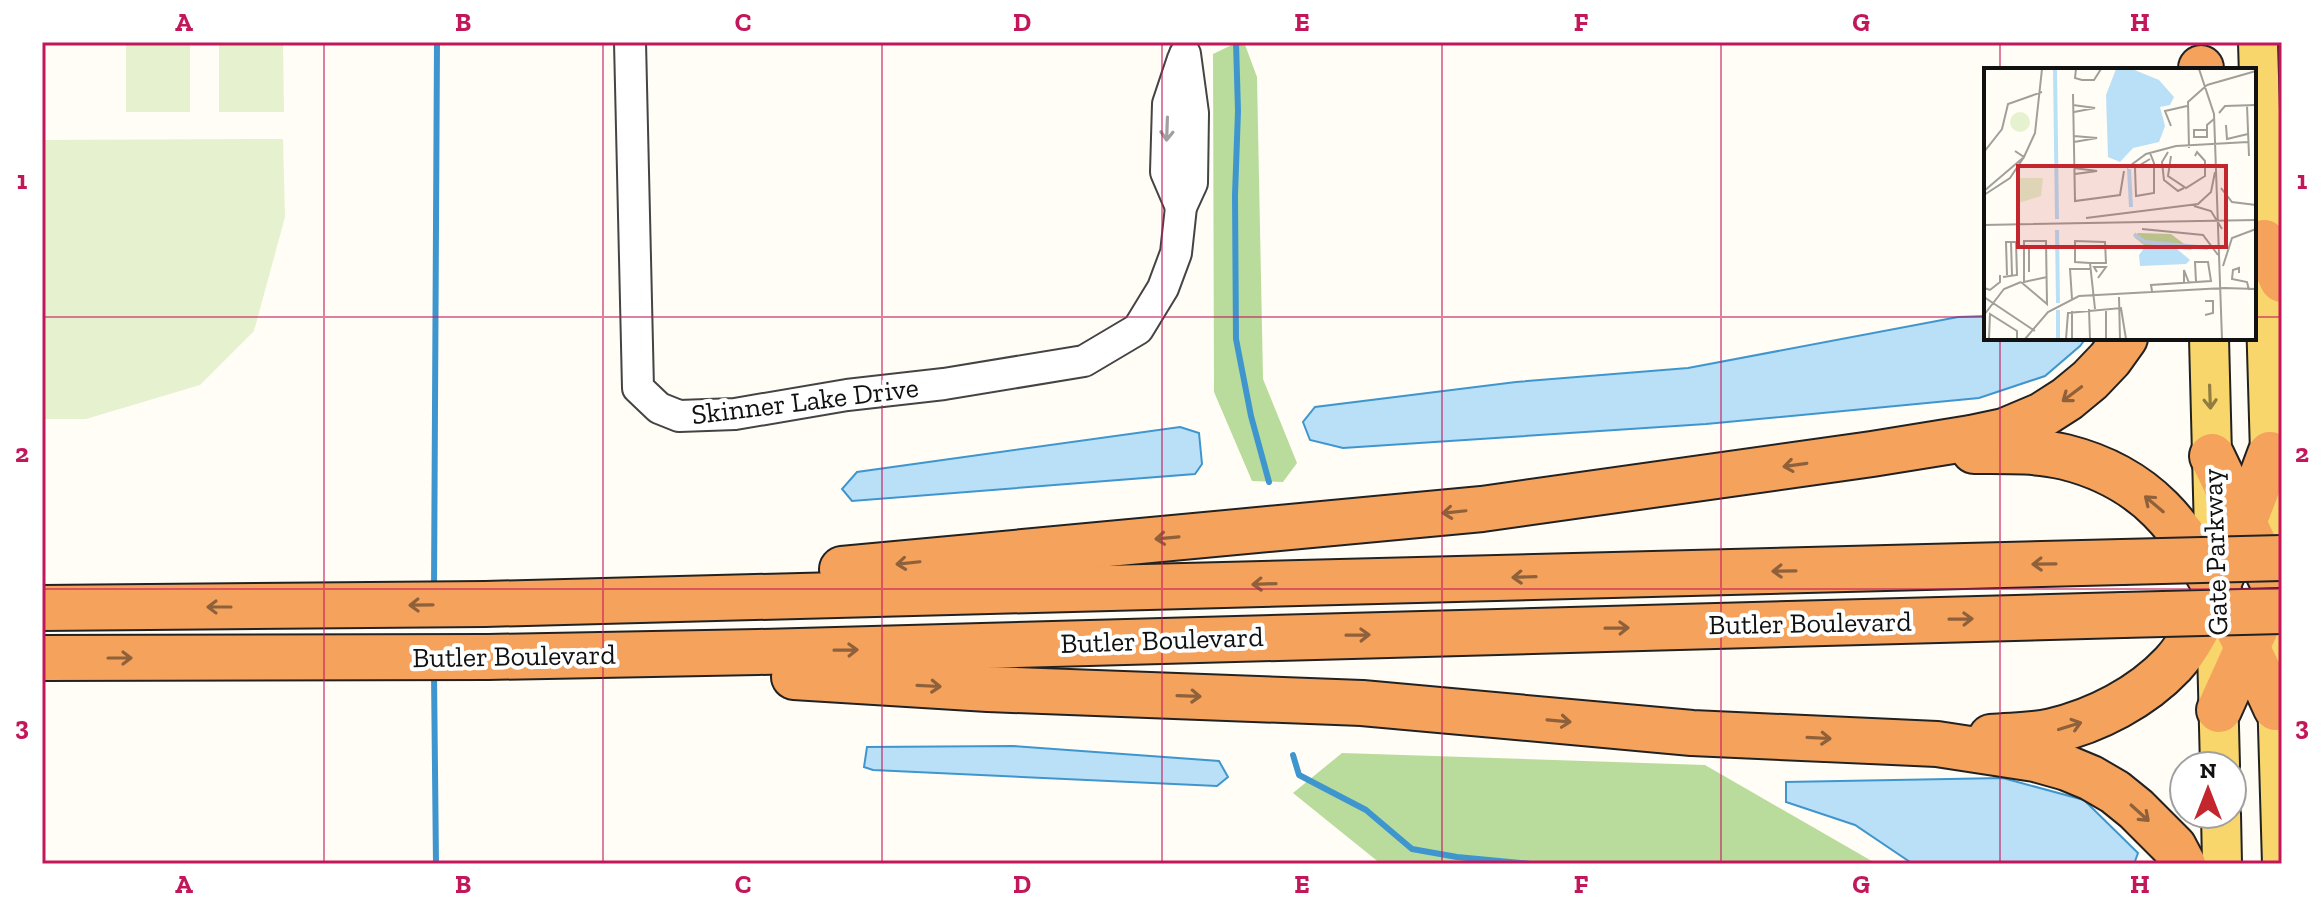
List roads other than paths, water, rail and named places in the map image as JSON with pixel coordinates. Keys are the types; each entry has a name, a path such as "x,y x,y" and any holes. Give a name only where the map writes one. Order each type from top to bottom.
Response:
{"highway":[{"path":"485,604 1482,509 1872,454 2004,431 2042,415 2090,380 2124,340"},
{"path":"1872,454 2030,451 2065,457 2098,468 2128,484 2157,505 2197,553 2248,646 2276,708"},
{"path":"1937,744 2049,732 2086,721 2130,699 2173,663 2189,642 2216,588 2244,525 2270,454"},
{"path":"2212,456 2244,525 2280,586 2219,710"},
{"name":"Butler Boulevard","path":"42,608 485,604 2122,562 2280,586"},
{"name":"Butler Boulevard","path":"42,658 488,657 869,650 2123,615 2280,586"},
{"path":"488,657 957,687 1362,703 1692,733 1937,744 2035,759 2091,778 2115,792 2144,817 2174,847 2183,864"}],"main road":[{"name":"Gate Parkway","path":"2258,42 2273,261 2270,454 2280,586 2276,708 2282,864"},
{"name":"Gate Parkway","path":"2209,340 2220,750"},
{"path":"2221,830 2222,864"}],"street":[{"name":"Skinner Lake Drive","path":"630,42 638,388 659,408 679,416 735,414 1084,361 1138,329 1163,288 1176,253 1181,207 1192,183 1191,48"}],"water":[{"path":"1984,316 1984,340 2084,340 2045,376 1979,398 1706,424 1343,448 1310,440 1303,422 1315,407 1516,382 1688,368 1958,317"},
{"path":"1180,427 1199,433 1202,464 1195,474 852,501 842,489 857,472"},
{"path":"1013,746 1219,761 1228,777 1217,786 873,770 864,767 867,747"},
{"path":"2003,778 2084,800 2138,853 2134,864 1913,864 1855,825 1786,802 1786,782"}],"waterway":[{"path":"434,590 437,42"},
{"path":"1236,42 1236,339 1251,416 1269,482"},
{"path":"434,674 436,864"},
{"path":"1293,755 1299,775 1366,810 1412,849 1531,864"}]}
